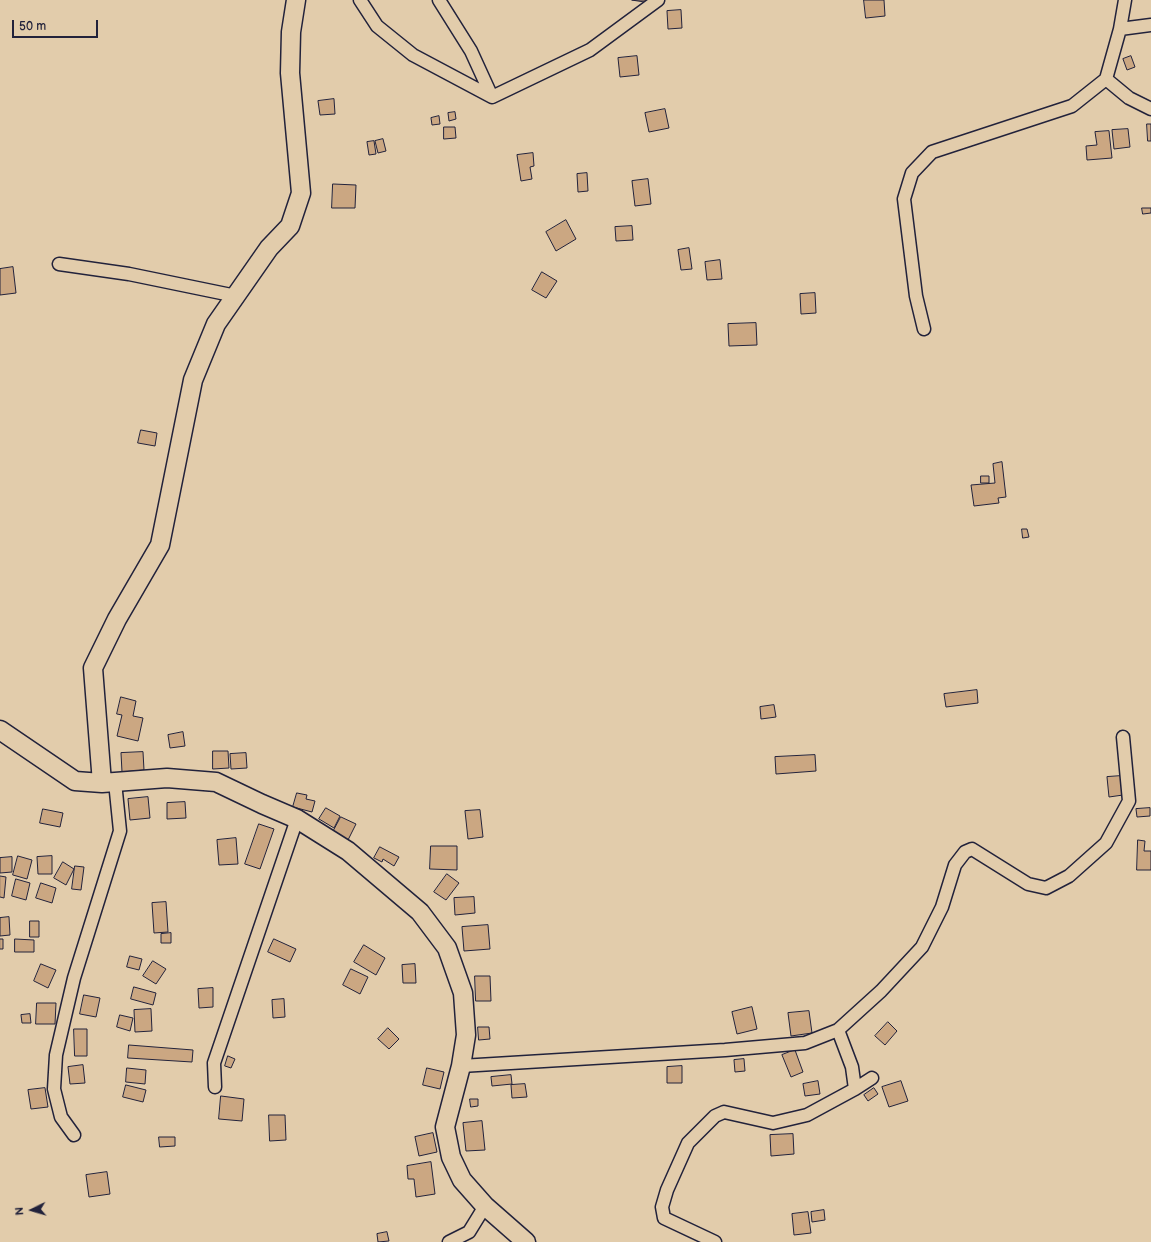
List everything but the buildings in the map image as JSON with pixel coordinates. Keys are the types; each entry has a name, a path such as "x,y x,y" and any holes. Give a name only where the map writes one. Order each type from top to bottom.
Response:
{"main road":[{"path":"109,783 93,668 116,619 160,545 193,380 216,324 269,248 290,226 300,193 290,73 292,32 296,0"},
{"path":"0,730 75,781 109,783 167,778 216,782 297,819 348,852 420,912 447,948 463,993 466,1035 461,1066 445,1127 451,1158 462,1180 486,1206 526,1242"}],"street":[{"path":"360,0 378,26 413,55 492,97"},
{"path":"438,0 471,51 492,97"},
{"path":"492,97 590,50 658,0"},
{"path":"924,329 916,296 904,199 912,173 932,152 1072,106 1106,79 1120,29 1125,0"},
{"path":"1120,29 1151,25"},
{"path":"1106,79 1129,98 1151,109"},
{"path":"59,264 129,274 236,296"},
{"path":"461,1066 725,1050 804,1043 838,1030 881,991 922,947 942,907 955,865 965,852 972,849 1028,884 1046,888 1069,876 1106,843 1129,802 1123,737"},
{"path":"74,1135 60,1117 54,1089 56,1055 74,978 120,831 109,783"},
{"path":"214,1087 214,1063 297,819"},
{"path":"838,1030 852,1067 855,1089"},
{"path":"715,1242 664,1218 662,1207 667,1190 688,1143 715,1116 724,1112 773,1123 807,1115 872,1078"},
{"path":"449,1242 469,1232 486,1206"}]}
